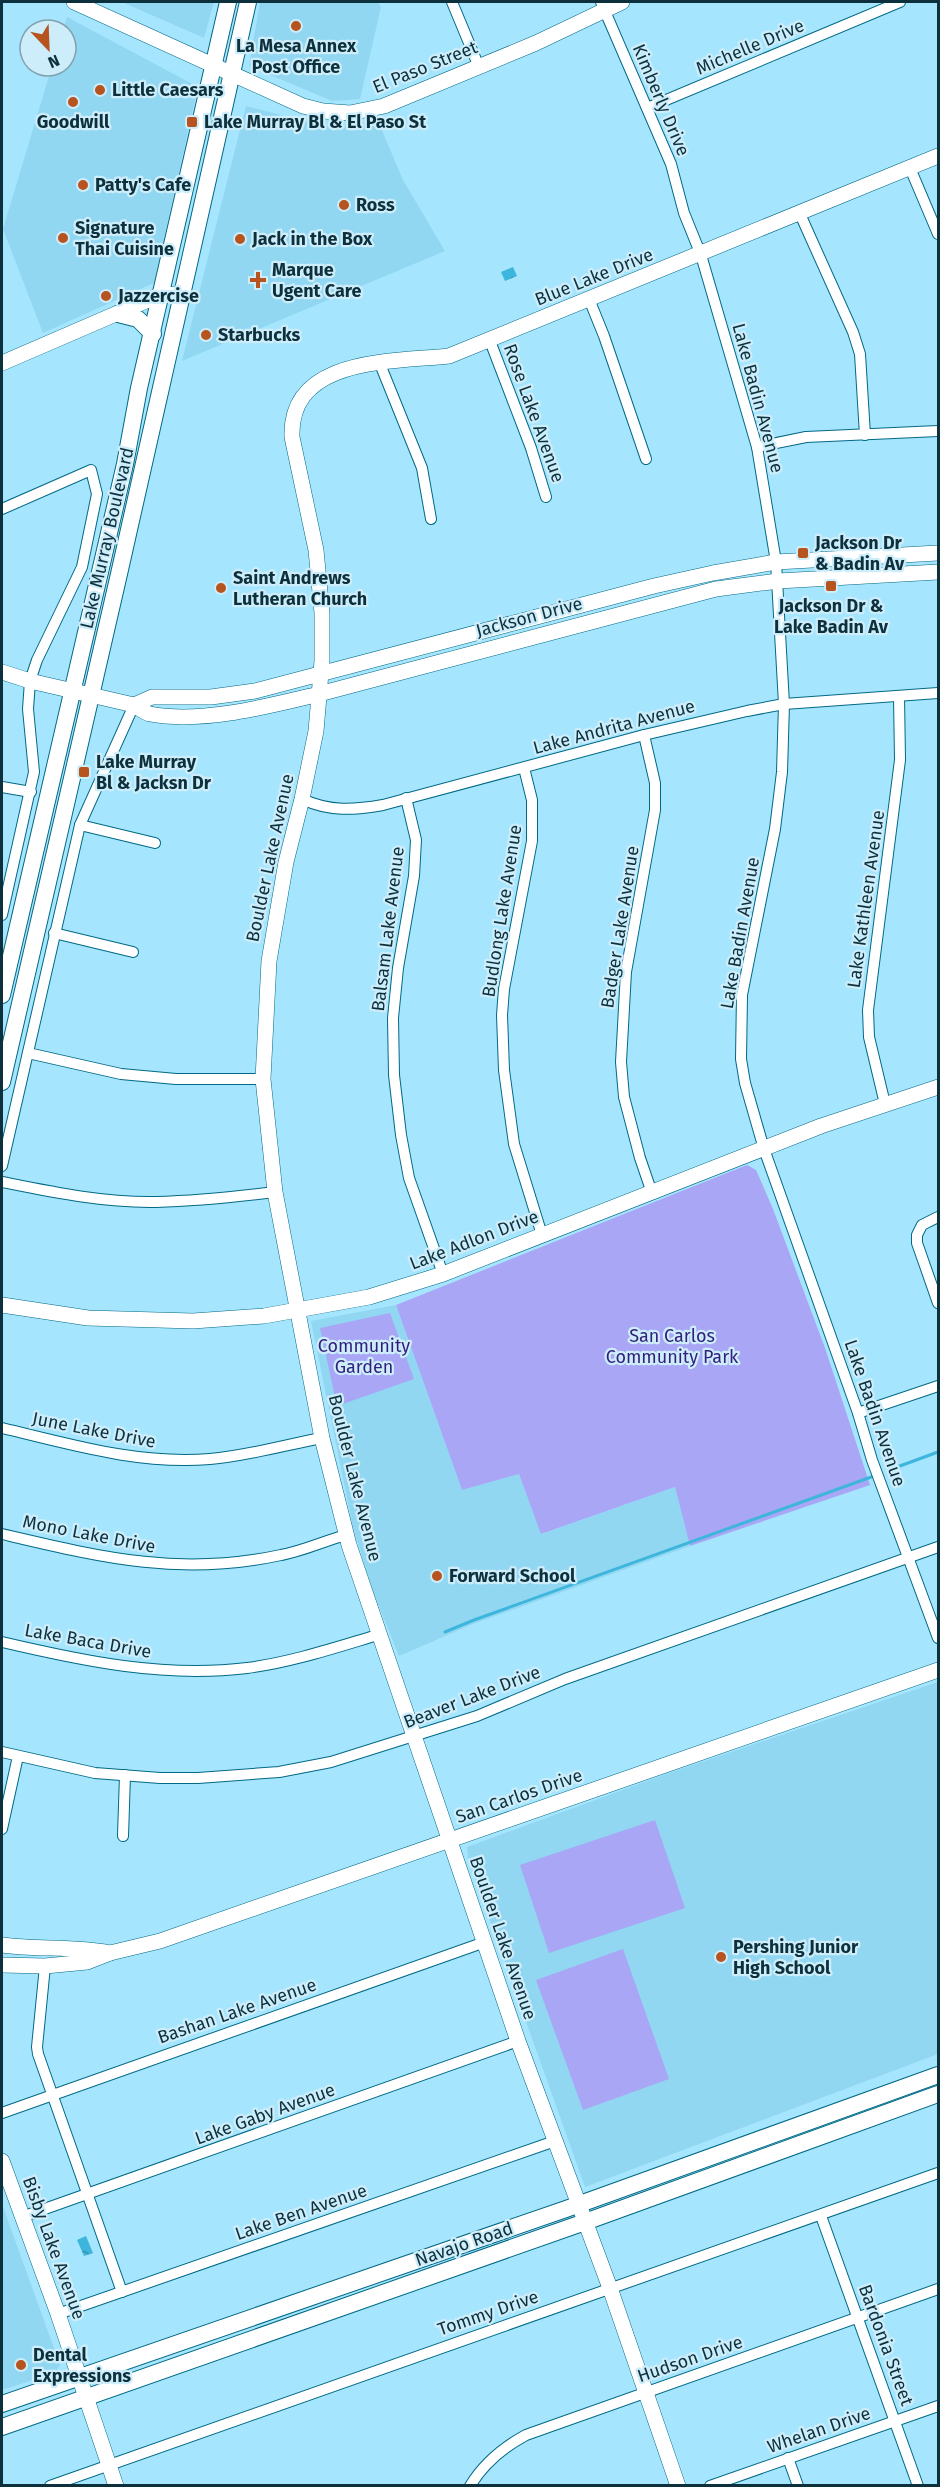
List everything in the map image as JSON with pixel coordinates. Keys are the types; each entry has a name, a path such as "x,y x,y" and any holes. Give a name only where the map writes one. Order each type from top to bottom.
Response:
{"main road":[{"name":"Lake Murray Boulevard","path":"2,995 228,2"},
{"name":"Lake Murray Boulevard","path":"2,1082 248,2"},
{"path":"118,314 138,319 153,334"},
{"name":"Navajo Road","path":"2,2404 579,2204 939,2075"},
{"name":"Navajo Road","path":"2,2427 585,2222 939,2094"}],"street":[{"name":"El Paso Street","path":"74,2 303,106 323,111 350,113 384,106 479,67 603,6 622,2"},
{"path":"452,2 479,67"},
{"name":"Michelle Drive","path":"647,108 900,2"},
{"name":"Kimberly Drive","path":"603,6 670,164 684,213"},
{"name":"Blue Lake Drive","path":"292,437 292,421 297,406 313,385 336,372 449,356 939,156"},
{"path":"910,168 939,234"},
{"name":"Lake Badin Avenue","path":"684,213 701,255 757,447 777,562 784,704 782,772 775,829 742,995 741,1059 745,1083 764,1149 858,1413 872,1460 939,1638"},
{"path":"800,214 853,332 860,354 865,435"},
{"path":"2,363 162,294 182,295"},
{"path":"589,299 646,459"},
{"name":"Rose Lake Avenue","path":"490,341 531,448 546,496"},
{"path":"380,364 422,468 432,519"},
{"path":"757,447 806,437 939,431"},
{"name":"Boulder Lake Avenue","path":"292,437 316,550 322,613 316,731 286,862 269,961 263,1079 275,1192 322,1438 346,1534 518,2041 610,2288 678,2486"},
{"name":"Lake Murray Boulevard","path":"2,508 91,470 97,494 82,567 37,660 30,681 28,710 34,772 31,792 4,890 2,915"},
{"name":"Jackson Drive","path":"134,705 152,697 224,696 320,675 654,586 713,573 777,562 939,553"},
{"name":"Jackson Drive","path":"2,672 30,681 134,705 148,714 181,716 259,708 684,597 778,580 939,572"},
{"name":"Lake Andrita Avenue","path":"302,799 323,807 346,810 383,805 644,735 784,704 939,693"},
{"name":"Lake Kathleen Avenue","path":"885,1104 869,1037 868,1010 900,760 898,696"},
{"path":"2,1166 80,825 134,705"},
{"name":"Badger Lake Avenue","path":"644,735 655,783 655,810 626,972 621,1062 624,1097 640,1158 652,1192"},
{"name":"Budlong Lake Avenue","path":"524,768 532,800 532,841 504,989 502,1015 504,1070 514,1144 542,1235"},
{"path":"2,787 31,792"},
{"name":"Balsam Lake Avenue","path":"406,798 416,840 414,876 398,968 393,1018 394,1075 400,1127 410,1178 443,1274"},
{"path":"80,825 155,843"},
{"path":"54,933 133,952"},
{"path":"28,1053 121,1074 176,1079 263,1079"},
{"name":"Lake Adlon Drive","path":"2,1305 88,1318 168,1322 218,1320 299,1310 369,1297 443,1274 821,1126 939,1087"},
{"path":"2,1182 112,1200 155,1202 275,1192"},
{"path":"939,1217 922,1225 917,1235 917,1244 939,1303"},
{"path":"858,1413 939,1386"},
{"name":"June Lake Drive","path":"2,1428 112,1454 156,1460 232,1457 322,1438"},
{"name":"Mono Lake Drive","path":"2,1534 108,1558 166,1566 234,1563 270,1557 346,1534"},
{"name":"Beaver Lake Drive","path":"2,1752 94,1773 191,1778 279,1772 331,1762 477,1716 565,1679 939,1547"},
{"name":"Lake Baca Drive","path":"2,1642 102,1664 188,1672 268,1665 334,1649 381,1634"},
{"name":"San Carlos Drive","path":"2,1965 45,1966 87,1962 110,1953 160,1941 939,1670"},
{"path":"2,1829 18,1756"},
{"path":"123,1836 124,1775"},
{"name":"Bashan Lake Avenue","path":"2,2113 485,1942"},
{"name":"San Carlos Drive","path":"2,1945 56,1950 87,1949 110,1953"},
{"path":"45,1966 37,2047 51,2095 122,2292"},
{"name":"Lake Gaby Avenue","path":"22,2217 518,2041"},
{"name":"Lake Ben Avenue","path":"58,2314 555,2141"},
{"name":"Bisby Lake Avenue","path":"2,2161 58,2314 116,2486"},
{"name":"Tommy Drive","path":"50,2486 939,2173"},
{"name":"Bardonia Street","path":"821,2216 918,2486"},
{"name":"Hudson Drive","path":"470,2486 481,2468 491,2458 525,2435 939,2289"},
{"name":"Whelan Drive","path":"710,2486 939,2406"},
{"path":"788,2458 798,2486"}],"shaded area":[{"path":"122,2 214,2 204,38"},
{"path":"260,2 378,2 381,7 360,99 332,101 249,66"},
{"path":"78,23 198,87 154,283 43,333 3,229 48,78 78,78"},
{"path":"246,106 323,126 380,126 403,180 445,251 182,361"},
{"path":"396,1305 462,1490 519,1474 542,1534 675,1487 690,1546 473,1624 399,1656 372,1589 353,1527 311,1321"},
{"name":"Pershing Junior High School","path":"938,1682 938,2054 585,2187 468,1859 467,1847 666,1774"},
{"path":"2,2204 60,2365 51,2374 2,2390"}],"green space":[{"name":"San Carlos Community Park","path":"747,1165 756,1170 773,1209 825,1348 870,1485 690,1546 675,1487 541,1534 519,1474 462,1490 396,1305"},
{"name":"Community Garden","path":"390,1313 414,1379 337,1406 320,1328"},
{"path":"655,1820 685,1908 549,1953 520,1865"},
{"path":"623,1949 669,2079 583,2110 536,1980"}],"water":[{"path":"513,267 517,276 505,281 501,272"},
{"path":"86,2236 93,2253 84,2256 77,2240"}],"waterway":[{"path":"889,1470 938,1452"},
{"path":"445,1632 874,1476"}],"place":[{"name":"La Mesa Annex Post Office","path":"296,26"},
{"name":"Little Caesars","path":"100,90"},
{"name":"Goodwill","path":"73,102"},
{"name":"Lake Murray Bl & El Paso St","path":"192,122"},
{"name":"Patty's Cafe","path":"83,185"},
{"name":"Ross","path":"344,205"},
{"name":"Signature Thai Cuisine","path":"63,238"},
{"name":"Jack in the Box","path":"240,239"},
{"name":"Marque Ugent Care","path":"258,280"},
{"name":"Jazzercise","path":"106,296"},
{"name":"Starbucks","path":"206,335"},
{"name":"Jackson Dr & Badin Av","path":"803,553"},
{"name":"Jackson Dr & Lake Badin Av","path":"831,586"},
{"name":"Saint Andrews Lutheran Church","path":"221,588"},
{"name":"Lake Murray Bl & Jacksn Dr","path":"84,772"},
{"name":"Forward School","path":"437,1576"},
{"name":"Pershing Junior High School","path":"721,1957"},
{"name":"Dental Expressions","path":"21,2365"}]}
